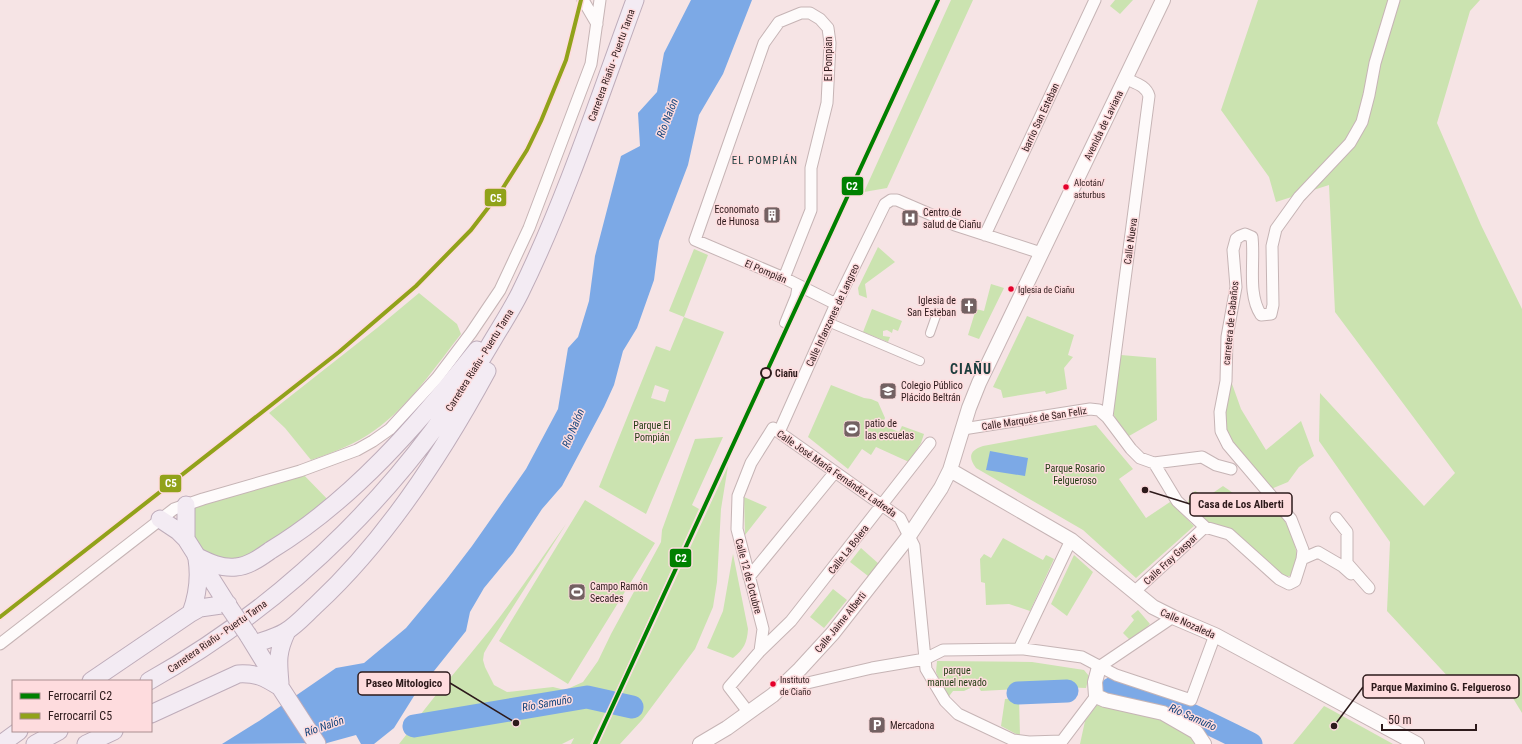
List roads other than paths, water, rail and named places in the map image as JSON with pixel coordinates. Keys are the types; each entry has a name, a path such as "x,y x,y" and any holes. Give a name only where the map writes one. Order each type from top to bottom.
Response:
{"main road":[{"name":"Carretera Riañu - Puertu Tarna","path":"151,680 196,652 257,610 304,570 357,521 407,464 447,412 477,367 519,296 544,243 635,0"},
{"path":"251,639 272,638 287,631 333,589 379,537 422,477 467,408 515,318 519,296"},
{"path":"226,603 225,586 228,579 294,536 333,505 391,450 436,401 478,348 497,334"},
{"path":"186,505 186,539"},
{"path":"160,519 178,531 186,539 317,744"},
{"path":"196,556 209,563 223,566 236,567 249,564"},
{"path":"191,613 199,588 199,571 196,556"},
{"path":"92,680 191,613 200,608 226,603"},
{"path":"281,689 278,660 282,642 287,631"},
{"path":"238,674 251,659 254,653 251,639"},
{"path":"152,714 238,674 252,673 265,678 281,689"},
{"path":"1,744 18,732"},
{"path":"35,744 57,732"},
{"path":"86,744 112,732"}],"street":[{"path":"583,0 597,24"},
{"path":"0,644 174,509 300,471 358,450 390,429 437,378 471,333 500,290 529,228 591,64 600,0"},
{"name":"barrio San Esteban","path":"985,235 1095,0"},
{"name":"Avenida de Laviana","path":"950,470 969,408 979,383 1163,0"},
{"name":"carretera de Cabaños","path":"1205,527 1228,534 1279,579 1289,584 1295,581 1302,559 1303,550 1291,519 1232,450 1221,431 1220,412 1226,381 1227,337 1236,287 1233,250 1236,239 1240,236 1245,234 1252,237 1253,282 1258,310 1261,315 1271,314 1273,305 1272,246 1276,229 1299,197 1350,144 1362,122 1375,63 1394,0"},
{"name":"El Pompian","path":"695,240 764,43 771,31 779,22 800,13 810,13 820,19 828,28 830,43 827,103 811,168 811,210 784,278"},
{"name":"Calle Nueva","path":"1107,417 1149,96 1148,91 1143,87 1125,78"},
{"name":"Calle Infanzones de Langreo","path":"776,430 885,204 890,200 897,200 955,225 985,235"},
{"path":"985,235 1041,253"},
{"name":"El Pompián","path":"695,240 784,278 836,304"},
{"path":"784,323 795,296 797,284"},
{"path":"930,333 937,313"},
{"path":"828,322 920,361"},
{"name":"Calle Marqués de San Feliz","path":"963,430 1090,409 1099,410 1107,417 1131,449 1140,458 1154,463"},
{"name":"Calle José María Fernández Ladreda","path":"776,430 900,518 914,546 926,669 945,701 958,714 1013,740 1029,742 1062,741 1096,696"},
{"name":"Calle 12 de Octubre","path":"760,651 763,629 737,529 738,496 751,463 776,430"},
{"name":"Calle La Bolera","path":"760,651 791,621 883,506 930,443"},
{"path":"1205,527 1177,501 1154,463 1202,457 1216,465 1231,469"},
{"name":"Calle Jaime Alberti","path":"700,744 749,713 773,695 833,633 910,536 941,488 950,470"},
{"name":"Calle Nozaleda","path":"950,470 1071,540 1153,607 1215,635 1417,744"},
{"path":"750,577 835,472"},
{"path":"1302,559 1318,552 1342,566 1369,588 1347,563 1348,532 1336,518"},
{"name":"Calle Fray Gaspar","path":"1134,592 1205,527"},
{"path":"1019,649 1071,540"},
{"path":"1173,617 1099,667 1095,682 1096,696 1105,700 1163,713 1196,732 1204,744"},
{"path":"787,682 802,684 872,668 925,659 943,650 1019,649 1082,657 1116,675 1191,700 1215,635"},
{"path":"749,713 729,686 760,651"}],"water":[{"name":"Río Nalón","path":"691,0 752,0 723,74 699,115 688,165 659,241 654,280 637,328 623,351 614,385 604,407 562,486 542,509 513,553 484,588 470,612 466,631 414,696 394,728 374,744 361,744 356,735 327,743 222,744 259,721 336,668 364,663 406,628 472,546 526,469 558,409 568,348 578,337 589,301 595,256 621,156 640,146 638,113 657,92 664,53"},
{"path":"990,451 1028,458 1025,476 986,470"}],"waterway":[{"name":"Río Samuño","path":"1111,689 1148,698 1183,711 1251,744"},
{"name":"Río Samuño","path":"1018,693 1067,691"},
{"name":"Río Samuño","path":"414,726 587,697 632,707"}],"rail line":[{"name":"C5","path":"0,617 339,352 416,286 471,230 501,191 527,150 541,121 566,60 581,0"},
{"name":"C2","path":"595,744 938,0"}],"place":[{"name":"Alcotán/ asturbus","path":"1066,187"},
{"name":"Economato de Hunosa","path":"772,215"},
{"name":"Centro de salud de Ciañu","path":"910,218"},
{"name":"Iglesia de Ciañu","path":"1011,289"},
{"name":"Iglesia de San Esteban","path":"969,306"},
{"name":"Ciañu","path":"766,373"},
{"name":"Colegio Público Plácido Beltrán","path":"888,391"},
{"name":"patio de las escuelas","path":"852,429"},
{"name":"Casa de Los Alberti","path":"1145,490"},
{"name":"Campo Ramón Secades","path":"577,592"},
{"name":"Instituto de Ciaño","path":"773,684"},
{"name":"Paseo Mitologico","path":"516,723"},
{"name":"Mercadona","path":"877,725"},
{"name":"Parque Maximino G. Felgueroso","path":"1334,726"}],"district":[{"name":"EL POMPIÁN","path":"765,160"},
{"name":"CIAÑU","path":"971,369"}],"park label":[{"name":"Parque El Pompián","path":"652,430"},
{"name":"Parque Rosario Felgueroso","path":"1075,474"},
{"name":"parque manuel nevado","path":"957,676"}]}
